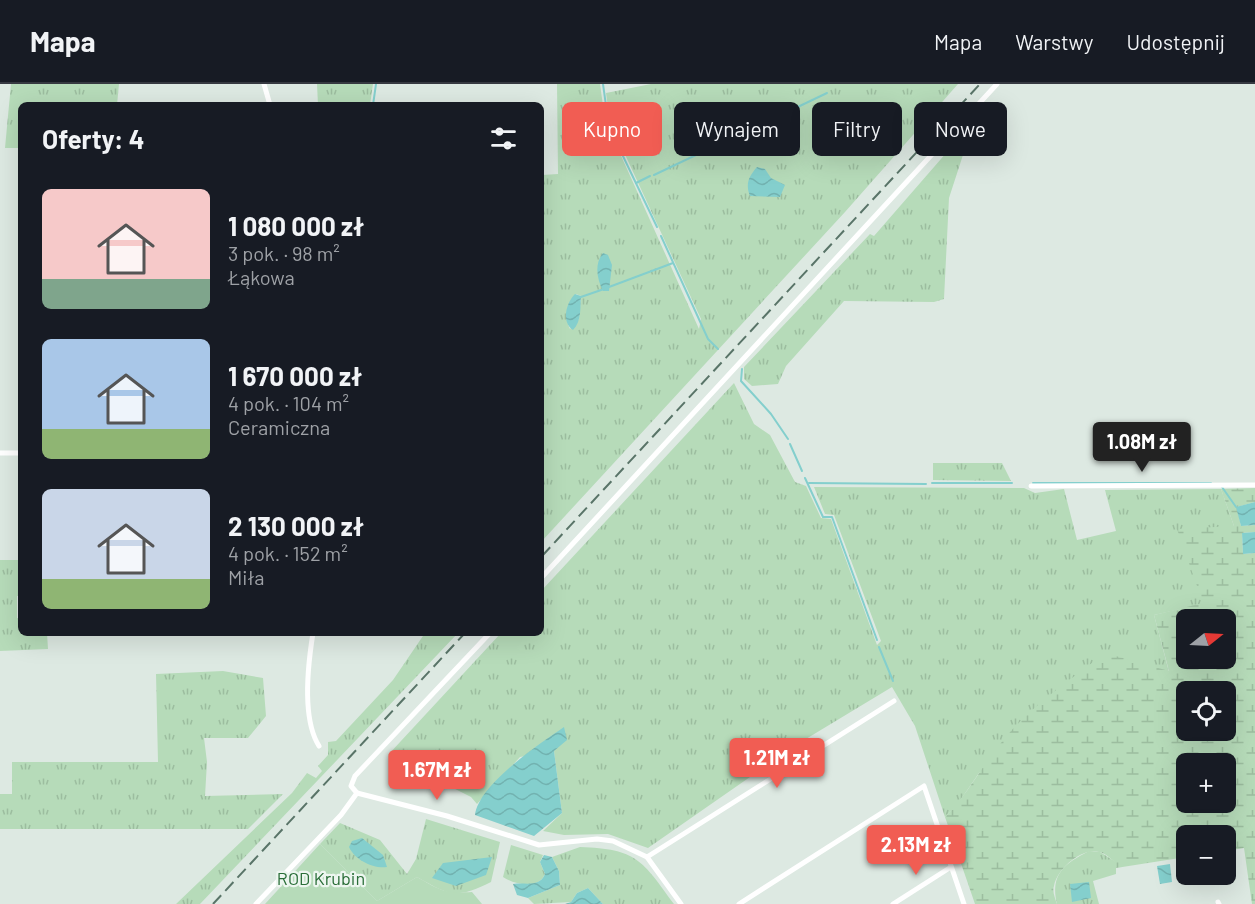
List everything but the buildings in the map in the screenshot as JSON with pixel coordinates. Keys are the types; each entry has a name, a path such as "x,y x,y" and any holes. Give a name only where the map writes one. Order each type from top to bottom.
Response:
{"street":[{"path":"264,84 269,102"},
{"path":"544,575 997,84"},
{"path":"0,453 18,453"},
{"path":"1031,486 1255,485"},
{"path":"313,636 308,676 312,730 319,746"},
{"path":"487,636 355,776 351,786 357,793 447,816 539,845 597,839 613,840 647,857 681,904"},
{"path":"647,857 894,700"},
{"path":"739,904 924,786 964,904"},
{"path":"256,904 338,818 357,793"},
{"path":"893,904 951,867"}],"green space":[{"path":"11,84 119,84 117,102 18,102 18,148 5,148"},
{"path":"317,84 373,84 370,102 318,102"},
{"path":"557,84 600,84 602,102 562,102 562,156 621,156 699,329 701,319 626,156 662,156 662,102 607,102 606,93 651,84 958,84 942,102 914,102 914,134 902,147 902,102 812,102 812,156 894,156 544,539 544,175 558,174","holes":["576,294 581,296 579,319 570,329 567,311"]},
{"path":"944,156 963,156 949,198 944,299 934,302 844,301 786,366 778,384 752,386 744,379 744,367 870,234 874,236"},
{"path":"734,383 754,424 770,435 795,482 806,486 821,518 831,519 877,645 881,641 834,515 825,514 814,487 1024,488 1035,493 1064,489 1077,540 1116,531 1105,490 1221,489 1234,526 1203,604 1154,615 1169,672 979,773 957,805 945,817 915,726 892,687 796,745 648,848 608,834 564,835 543,831 562,813 554,751 520,757 477,804 471,797 388,755 498,636 544,636 544,588"},
{"path":"933,463 1002,463 1011,481 933,480"},
{"path":"1255,488 1255,502 1237,507 1241,526 1255,525 1255,532 1242,533 1243,554 1255,553 1255,904 1252,904 1244,848 1236,849 1236,825 1176,825 1176,859 1116,868 1115,862 1108,856 1092,851 1071,861 1056,879 1053,890 1057,904 975,904 945,817 962,798 998,747 1028,714 1105,653 1169,671 1154,615 1176,610 1176,669 1236,669 1236,609 1178,609 1203,603 1177,529 1234,526 1221,489"},
{"path":"0,560 18,560 18,636 47,636 48,649 0,651"},
{"path":"423,636 455,636 200,904 176,904 292,793 307,773 316,778 322,771 318,766 328,755 328,742 336,741 393,680"},
{"path":"223,671 263,678 266,716 248,738 204,738 207,762 205,796 283,794 248,829 0,829 0,794 12,794 12,762 158,762 156,674"},
{"path":"426,819 500,842 491,882 469,891 452,893 417,877 377,901 320,844 340,823 380,840 407,874 416,859"},
{"name":"ROD Krubin","path":"320,844 377,901 417,877 443,890 472,892 482,904 265,904"},
{"path":"511,845 543,855 540,862 545,874 542,879 532,884 520,884 503,877"},
{"path":"580,847 614,851 636,860 654,877 674,904 603,904 588,888 577,893 571,902 534,904 528,898 560,885 559,871 552,857"},
{"path":"1089,851 1100,852 1116,862 1116,874 1093,881 1099,904 1057,904 1055,894 1057,877 1072,861"}],"water":[{"path":"757,167 765,169 771,178 785,185 780,197 750,196 749,180"},
{"path":"603,253 608,255 612,265 609,291 603,291 598,277 598,262"},
{"path":"575,294 581,296 579,318 573,330 567,322 566,312"},
{"path":"1255,502 1255,525 1241,526 1236,507"},
{"path":"1255,532 1255,553 1243,554 1242,533"},
{"path":"564,727 567,740 554,751 562,813 534,836 475,815 479,803 498,778"},
{"path":"362,838 383,855 387,867 370,865 360,860 352,852 349,847 352,841"},
{"path":"544,855 552,857 559,871 560,885 528,898 517,895 513,884 536,883 545,874 540,862"},
{"path":"492,857 486,875 456,886 432,878 443,863"},
{"path":"1170,864 1172,882 1160,884 1157,866"},
{"path":"1089,882 1091,898 1072,902 1070,884"},
{"path":"588,888 603,904 565,904 571,902 577,893"}],"waterway":[{"path":"373,102 376,84"},
{"path":"603,84 609,127 657,227"},
{"path":"800,106 827,93"},
{"path":"654,175 694,156"},
{"path":"636,183 650,176"},
{"path":"661,236 708,339 718,349"},
{"path":"609,287 673,263"},
{"path":"578,298 604,289"},
{"path":"742,369 741,381 771,414 788,439"},
{"path":"790,444 802,471"},
{"path":"805,478 823,517 832,517 877,640"},
{"path":"809,483 926,484"},
{"path":"932,483 1012,483"},
{"path":"1033,483 1211,483"},
{"path":"1222,487 1236,507"},
{"path":"879,647 893,681"}],"railway":[{"path":"544,554 980,84"},
{"path":"213,904 462,636"}]}
